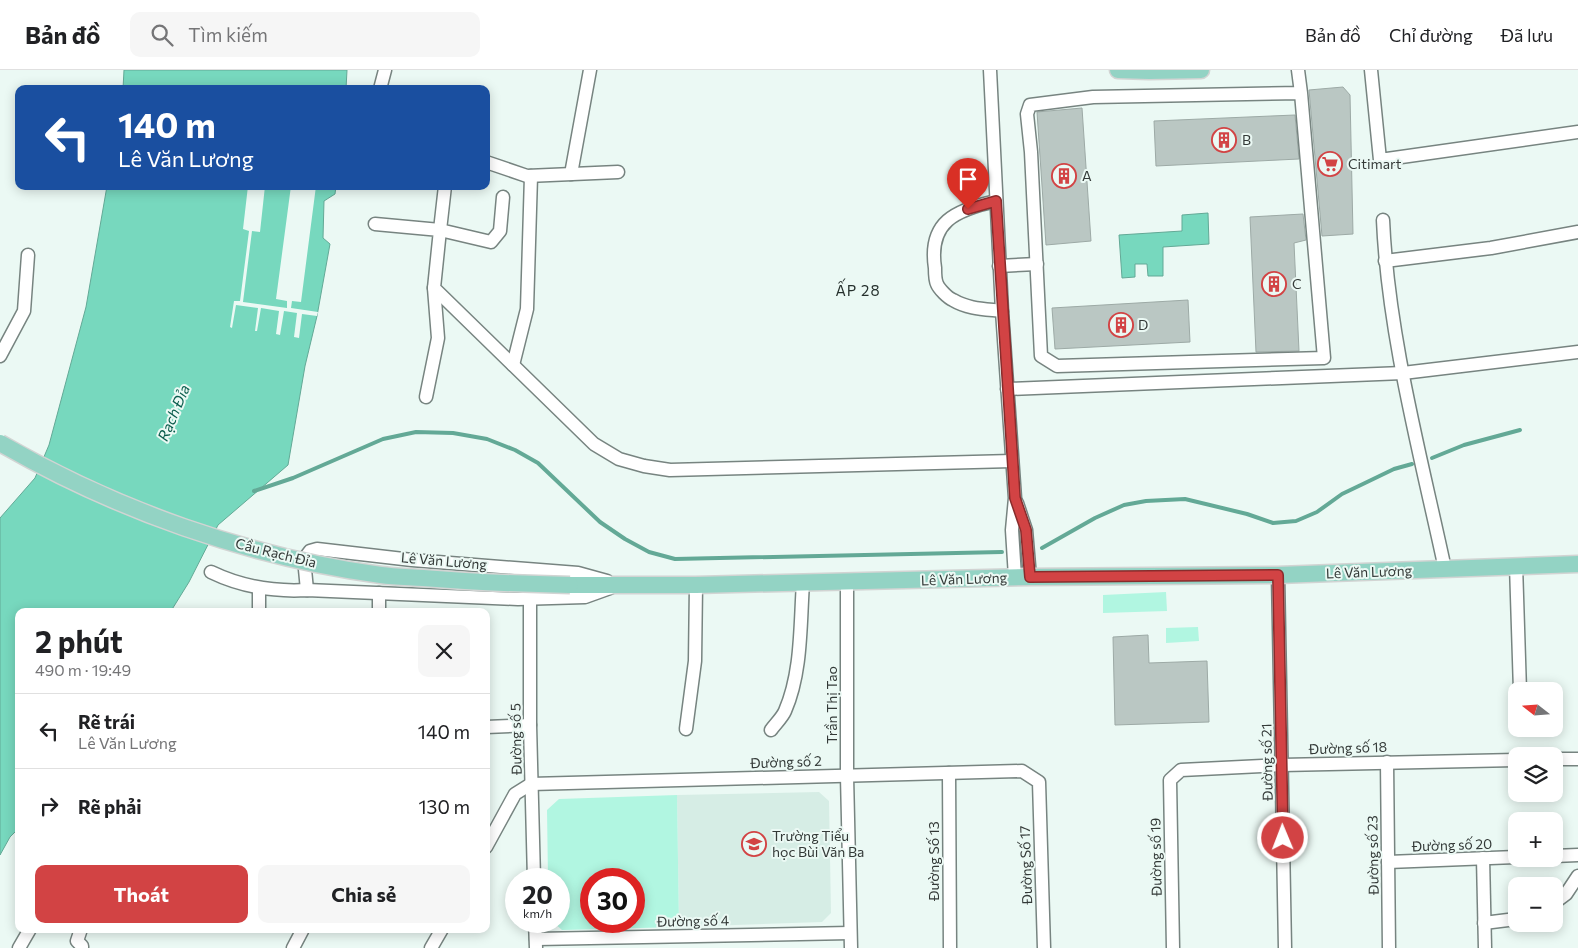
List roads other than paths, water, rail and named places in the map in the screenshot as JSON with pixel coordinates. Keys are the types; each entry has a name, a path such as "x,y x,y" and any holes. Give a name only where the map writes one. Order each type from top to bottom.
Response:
{"main road":[{"path":"1118,70 1201,70"},
{"name":"Cầu Rạch Đỉa","path":"0,443 53,472 130,506 211,536 296,559 382,575 466,582 570,585"},
{"name":"Lê Văn Lương","path":"570,585 696,585 1022,577 1278,575 1578,564"}],"street":[{"path":"381,85 385,70"},
{"path":"571,174 590,70"},
{"path":"990,70 999,266 1015,498 1012,530 1022,577"},
{"path":"1298,70 1301,94 1324,358 1057,366 1041,356 1031,152 1027,114 1030,105 1093,97 1301,94"},
{"path":"1371,70 1380,160 1578,132"},
{"path":"490,163 527,176 618,172"},
{"path":"513,365 527,309 531,176"},
{"path":"426,397 438,338 434,288 445,190"},
{"path":"375,224 440,230 491,242 500,231 503,197"},
{"path":"996,201 956,214 939,228 932,253 937,284 951,300 973,308 1002,310"},
{"path":"1383,220 1385,261 1403,373 1445,569"},
{"path":"1385,261 1491,248 1578,232"},
{"path":"0,356 24,311 28,255"},
{"path":"999,266 1037,264"},
{"path":"434,288 594,444 619,459 644,466 670,470 1012,461"},
{"path":"1007,389 1403,373 1578,352"},
{"path":"1015,498 1026,530 1022,577"},
{"name":"Lê Văn Lương","path":"307,590 304,559 310,551 317,549 429,561 578,573 619,584"},
{"path":"1516,565 1520,682"},
{"name":"Lê Văn Lương","path":"210,572 234,582 284,591 307,590 499,599 585,597 619,584"},
{"name":"Đường số 21","path":"1278,575 1286,948"},
{"name":"Trần Thị Tao","path":"847,582 847,776 851,948"},
{"path":"770,730 784,713 794,682 803,583"},
{"path":"686,729 695,661 696,585"},
{"path":"259,588 259,608"},
{"path":"379,593 379,608"},
{"name":"Đường số 5","path":"530,598 530,725 534,868"},
{"path":"490,727 530,725"},
{"path":"1563,759 1578,759"},
{"name":"Đường số 18","path":"1181,770 1282,765 1508,760"},
{"name":"Đường số 23","path":"1387,762 1389,948"},
{"name":"Đường số 19","path":"1173,948 1170,780 1181,770"},
{"name":"Đường số 2","path":"531,784 1022,771 1039,782"},
{"name":"Đường Số 13","path":"948,773 950,948"},
{"name":"Đường Số 17","path":"1039,782 1044,948"},
{"path":"490,840 515,794 531,784"},
{"path":"1563,856 1578,855"},
{"name":"Đường số 20","path":"1388,862 1508,857"},
{"path":"1483,858 1485,948"},
{"path":"1563,896 1578,876"},
{"path":"1484,923 1508,920"},
{"path":"19,948 28,933"},
{"path":"80,933 77,941 82,948"},
{"path":"293,948 302,933"},
{"path":"431,948 440,933"},
{"name":"Đường số 4","path":"536,944 850,933"}],"water":[{"path":"124,70 347,70 346,85 123,85"},
{"name":"Rạch Đỉa","path":"106,190 336,190 335,194 324,201 323,238 330,244 317,316 305,366 288,465 218,525 189,582 173,608 15,608 15,832 0,855 0,518 35,478 49,445 86,307"},
{"path":"1208,213 1209,244 1163,247 1163,276 1148,276 1147,264 1135,264 1135,277 1122,278 1119,235 1182,231 1182,215"}],"waterway":[{"path":"1432,458 1464,445 1520,430"},
{"path":"254,491 293,478 383,439 416,432 453,433 487,439 515,450 538,463 600,522 649,552 675,559 1002,552"},
{"path":"1042,548 1095,518 1124,505 1146,501 1185,499 1247,514 1273,523 1296,521 1317,512 1342,494 1394,469 1412,464"}],"place":[{"name":"B","path":"1224,140"},
{"name":"Citimart","path":"1330,164"},
{"name":"A","path":"1064,176"},
{"name":"C","path":"1274,284"},
{"name":"D","path":"1121,325"},
{"name":"Trường Tiểu học Bùi Văn Ba","path":"754,844"}],"district":[{"name":"ẤP 28","path":"858,291"}]}
